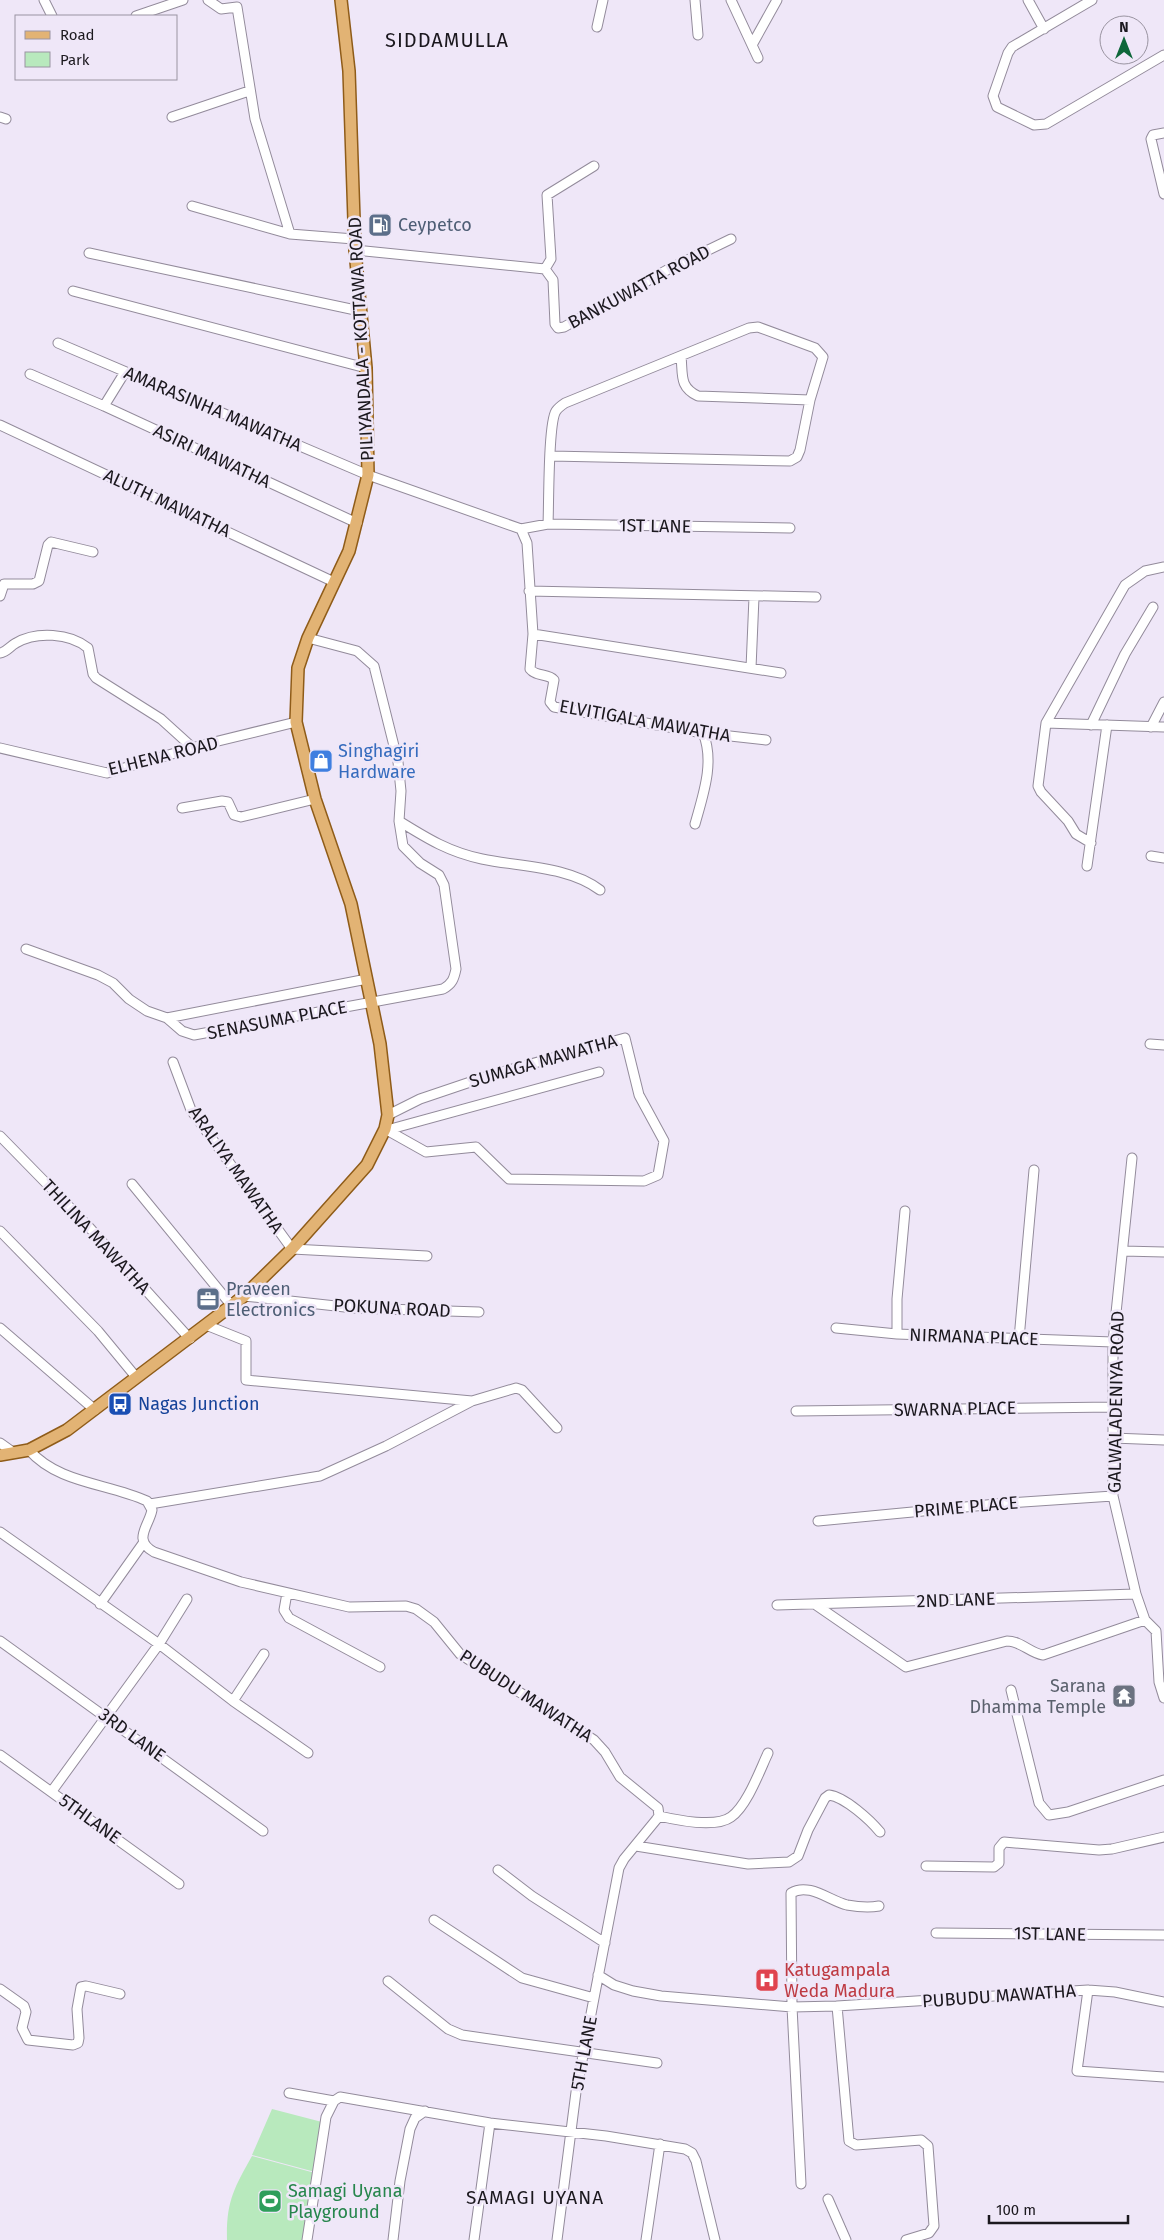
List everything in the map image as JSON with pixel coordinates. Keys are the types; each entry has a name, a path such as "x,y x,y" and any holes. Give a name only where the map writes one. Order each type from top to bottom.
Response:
{"main road":[{"name":"PILIYANDALA - KOTTAWA ROAD","path":"0,1455 30,1450 68,1430 136,1377 190,1339 244,1296 292,1249 367,1165 386,1129 388,1115 380,1044 351,904 315,799 296,722 298,668 308,638 348,551 357,523 368,475 366,368 354,245 349,71 341,0"}],"street":[{"path":"44,0 52,15"},
{"path":"138,15 160,4 183,0"},
{"path":"208,0 221,8 237,7 255,119 290,234"},
{"path":"597,27 603,0"},
{"path":"695,0 698,35"},
{"path":"731,0 758,58"},
{"path":"752,45 777,0"},
{"path":"1028,0 1044,29"},
{"path":"1092,0 1012,47 1008,53 993,96 997,108 1034,125 1046,124 1164,55"},
{"path":"172,117 250,91"},
{"path":"1164,132 1153,135 1151,139 1164,193"},
{"path":"192,206 290,234 354,245 545,269 551,259 547,195 594,166"},
{"name":"BANKUWATTA ROAD","path":"545,269 552,280 555,324 558,328 564,327 667,270 731,239"},
{"path":"89,253 360,312"},
{"path":"74,291 366,368"},
{"path":"548,524 551,456 553,419 556,410 565,403 758,326 820,352 823,357 810,400 800,450 797,457 790,461 551,456"},
{"name":"AMARASINHA MAWATHA","path":"58,343 368,475"},
{"path":"681,356 684,384 688,391 698,396 810,400"},
{"path":"104,406 125,372"},
{"name":"ASIRI MAWATHA","path":"30,374 104,406 357,523"},
{"name":"ALUTH MAWATHA","path":"0,425 334,582"},
{"path":"368,475 521,529"},
{"name":"1ST LANE","path":"521,529 548,524 790,528"},
{"name":"ELVITIGALA MAWATHA","path":"521,529 527,543 534,634 530,669 533,673 552,677 554,680 550,702 554,707 702,733 766,740"},
{"path":"0,596 4,584 33,584 39,581 48,544 51,542 93,552"},
{"path":"1091,843 1076,834 1068,821 1041,792 1038,786 1046,723 1125,585 1145,571 1164,567"},
{"path":"530,591 816,597"},
{"path":"751,668 754,597"},
{"path":"1091,725 1125,654 1152,607"},
{"path":"534,634 781,673"},
{"path":"0,653 27,638 48,635 83,644 88,648 93,674 96,678 161,719 192,748"},
{"name":"SENASUMA PLACE","path":"26,949 98,975 113,983 129,999 147,1011 167,1018 187,1034 203,1035 443,990 453,981 456,969 442,880 439,875 420,864 403,846 399,821 401,791 398,762 374,666 356,650 308,638"},
{"path":"1151,727 1164,702"},
{"name":"ELHENA ROAD","path":"0,748 107,773 192,748 296,722"},
{"path":"1046,723 1164,728"},
{"path":"1087,866 1107,725"},
{"path":"695,824 708,770 706,741 702,733"},
{"path":"182,808 222,801 228,802 234,815 241,817 315,799"},
{"path":"399,821 439,846 481,859 558,872 587,881 600,890"},
{"path":"1151,856 1164,858"},
{"path":"167,1018 367,980"},
{"name":"SUMAGA MAWATHA","path":"386,1129 426,1152 476,1147 509,1179 644,1181 658,1175 664,1141 639,1095 625,1038 491,1075 420,1099 388,1115"},
{"path":"1150,1044 1164,1045"},
{"name":"ARALIYA MAWATHA","path":"173,1062 191,1110 292,1249"},
{"path":"386,1129 599,1072"},
{"name":"THILINA MAWATHA","path":"0,1136 88,1226 190,1339"},
{"name":"GALWALADENIYA ROAD","path":"1132,1158 1113,1342 1113,1496 1136,1594 1145,1620 1156,1631 1159,1682 1164,1698"},
{"path":"1020,1339 1034,1170"},
{"path":"132,1184 232,1306"},
{"name":"NIRMANA PLACE","path":"905,1211 897,1298 897,1334 1113,1342"},
{"path":"0,1230 98,1331 136,1377"},
{"path":"292,1249 427,1256"},
{"path":"1123,1251 1164,1252"},
{"name":"POKUNA ROAD","path":"244,1296 354,1308 479,1312"},
{"path":"206,1325 246,1341 246,1380 472,1401"},
{"path":"0,1328 95,1410"},
{"path":"836,1328 897,1334"},
{"path":"30,1450 39,1461 58,1472 142,1499 150,1504 320,1476 386,1446 472,1401 516,1388 522,1390 557,1428"},
{"name":"SWARNA PLACE","path":"796,1410 1113,1407"},
{"path":"1113,1438 1164,1440"},
{"path":"0,1443 14,1453"},
{"name":"PRIME PLACE","path":"818,1522 1007,1503 1113,1496"},
{"path":"100,1604 144,1542 144,1529 151,1514 150,1504"},
{"path":"0,1532 159,1644 234,1701 308,1753"},
{"name":"PUBUDU MAWATHA","path":"144,1542 149,1549 160,1554 242,1582 349,1608 406,1606 416,1610 434,1622 460,1654 594,1740 605,1752 620,1777 636,1792 655,1805 658,1816"},
{"path":"287,1593 284,1610 289,1618 380,1667"},
{"name":"2ND LANE","path":"777,1605 1136,1594"},
{"path":"52,1791 159,1644 187,1599"},
{"path":"816,1605 906,1667 1007,1641 1018,1643 1043,1655 1145,1620"},
{"name":"3RD LANE","path":"0,1641 263,1831"},
{"path":"234,1701 264,1654"},
{"path":"1010,1690 1039,1803 1049,1816 1068,1812 1164,1780"},
{"path":"598,1975 619,1868 658,1816 701,1822 730,1818 742,1804 768,1753"},
{"name":"5THLANE","path":"0,1755 179,1884"},
{"path":"636,1846 748,1864 789,1862 798,1856 808,1830 825,1798 829,1795 834,1795 859,1812 880,1832"},
{"path":"926,1866 994,1867 999,1863 999,1848 1004,1842 1099,1850 1112,1849 1164,1837"},
{"path":"498,1870 532,1896 605,1943"},
{"path":"801,2184 792,2007 791,1893 797,1889 810,1890 846,1905 870,1908 879,1906"},
{"path":"434,1920 522,1978 594,1998"},
{"name":"1ST LANE","path":"936,1933 1164,1935"},
{"name":"PUBUDU MAWATHA","path":"598,1975 614,1985 633,1991 661,1996 792,2007 837,2006 1088,1990 1115,1992 1164,2002"},
{"name":"5TH LANE","path":"571,2131 598,1975"},
{"path":"388,1981 448,2029 462,2034 584,2054 657,2063"},
{"path":"0,1989 24,2006 26,2012 22,2028 28,2040 74,2045 78,2043 79,2038 77,2009 81,1987 86,1986 120,1994"},
{"path":"1088,1990 1077,2071 1164,2077"},
{"path":"837,2006 849,2140 856,2145 921,2140 928,2146 934,2226 929,2232 906,2240"},
{"path":"289,2093 334,2101"},
{"path":"307,2240 328,2112 334,2101 340,2097 490,2123 571,2131 682,2148 693,2155 715,2240"},
{"path":"393,2240 400,2181 410,2129 415,2118 425,2111"},
{"path":"474,2240 490,2123"},
{"path":"556,2240 571,2131"},
{"path":"646,2240 660,2144"},
{"path":"828,2199 846,2240"}],"green space":[{"path":"272,2109 322,2122 315,2172 252,2155"},
{"name":"Samagi Uyana Playground","path":"252,2156 315,2173 302,2240 227,2240 228,2215 232,2196"}],"place":[{"name":"Ceypetco","path":"380,225"},
{"name":"Singhagiri Hardware","path":"321,761"},
{"name":"Praveen Electronics","path":"208,1299"},
{"name":"Nagas Junction","path":"120,1404"},
{"name":"Sarana Dhamma Temple","path":"1124,1696"},
{"name":"Katugampala Weda Madura","path":"767,1980"},
{"name":"Samagi Uyana Playground","path":"270,2201"}],"district":[{"name":"SIDDAMULLA","path":"447,40"},
{"name":"SAMAGI UYANA","path":"535,2197"}]}
